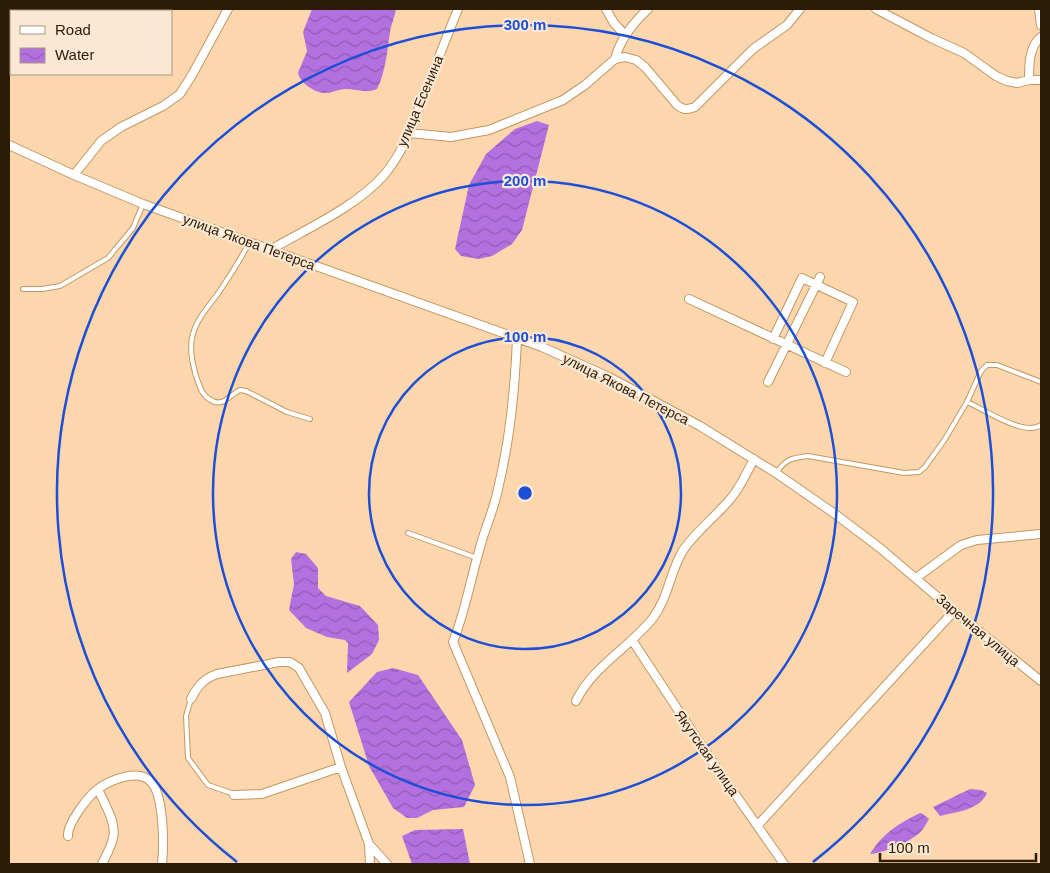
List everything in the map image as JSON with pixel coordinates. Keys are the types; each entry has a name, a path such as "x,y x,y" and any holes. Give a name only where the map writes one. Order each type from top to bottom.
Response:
{"street":[{"path":"74,175 101,141 121,127 162,106 180,94 228,9"},
{"name":"улица Есенина","path":"270,250 334,214 368,190 384,175 395,160 409,133 458,9"},
{"path":"606,9 614,23 625,35"},
{"path":"615,59 621,41 648,9"},
{"path":"409,133 451,136 489,130 562,100 584,85 615,59 625,57 636,60 645,67 677,105 682,110 688,110 695,107 753,49 787,25 800,9"},
{"path":"876,9 964,53 996,76 1007,81 1017,83 1041,80"},
{"path":"1039,9 1041,25"},
{"path":"1029,80 1029,67 1034,44 1041,37"},
{"name":"улица Якова Петерса","path":"9,145 143,204 517,338 608,377 700,426 754,459 880,548 916,578"},
{"path":"768,382 820,277"},
{"path":"773,339 802,278 853,302 826,363"},
{"path":"689,299 846,372"},
{"path":"517,338 510,423 504,461 491,515 476,558 462,618 453,642 510,777 530,864"},
{"path":"576,701 583,686 597,670 632,640 653,618 662,604 682,553 690,541 725,506 742,483 754,459"},
{"path":"916,578 961,545 977,540 1041,534"},
{"name":"Заречная улица","path":"916,578 1041,682"},
{"path":"758,825 954,611"},
{"name":"Якутская улица","path":"632,640 705,751 784,864"},
{"path":"191,700 197,686 208,677 279,662 290,662 299,668 325,713 341,767 369,844 370,864"},
{"path":"234,794 262,794 341,767"},
{"path":"68,836 69,826 98,789 124,778 136,776 145,778 151,782 159,802 164,844 162,864"},
{"path":"98,789 113,825 114,836 102,864"},
{"path":"369,844 387,864"}],"lane":[{"path":"23,288 42,289 60,286 108,258 133,228 143,204"},
{"path":"249,242 239,262 198,322 192,336 192,351 197,379 201,390 213,402 223,402 240,390 246,391 287,412 310,419"},
{"path":"776,474 783,463 793,458 808,456 904,473 919,472 925,467 945,440 967,402 981,371 987,365 997,364 1041,382"},
{"path":"967,402 1010,424 1024,428 1037,428 1041,425"},
{"path":"408,533 476,558"},
{"path":"191,700 186,716 188,758 208,785 234,794"}],"water":[{"path":"312,9 396,9 384,68 377,89 365,91 345,89 321,93 308,87 299,77 298,73 307,51 303,32"},
{"path":"537,121 549,125 522,230 512,244 492,256 479,259 461,256 455,249 469,185 486,154 515,129"},
{"path":"296,552 306,554 318,568 318,588 326,596 360,606 378,625 379,640 372,654 347,673 348,643 345,640 327,637 306,628 289,610 294,584 291,559"},
{"path":"393,668 418,675 462,740 475,785 464,807 433,810 417,818 407,818 393,808 369,766 349,702 377,672"},
{"path":"970,789 981,790 987,793 984,799 973,807 940,816 933,807"},
{"path":"920,813 929,819 923,829 913,838 898,846 870,854 880,840 892,830"},
{"path":"463,829 470,864 412,864 402,836 415,830"}]}
